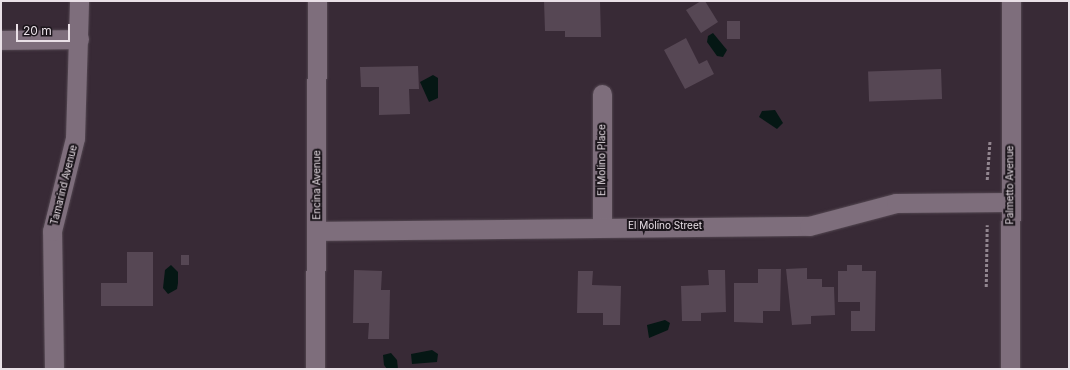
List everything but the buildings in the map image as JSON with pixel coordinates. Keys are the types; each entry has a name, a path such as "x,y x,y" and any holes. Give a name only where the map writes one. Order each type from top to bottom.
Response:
{"street":[{"name":"Tamarind Avenue","path":"54,369 52,231 75,138 79,1"},
{"name":"Encina Avenue","path":"315,369 317,1"},
{"name":"Palmetto Avenue","path":"1010,369 1011,1"},
{"path":"1,40 79,39"},
{"name":"El Molino Place","path":"602,94 602,226"},
{"name":"El Molino Street","path":"316,230 602,226 809,226 896,203 1010,202"}],"path":[{"path":"987,180 990,141"},
{"path":"986,287 987,224"}],"shaded area":[{"path":"713,33 727,50 723,57 717,56 707,42 708,36"},
{"path":"433,75 438,78 438,98 429,102 420,82"},
{"path":"775,110 783,123 777,129 759,117 762,111"},
{"path":"171,265 178,272 178,283 177,289 168,294 163,288 165,270"},
{"path":"665,320 670,323 668,330 649,338 647,325"},
{"path":"432,350 438,354 437,362 412,364 411,354"},
{"path":"391,353 397,360 398,369 387,369 384,365 383,355"}]}
